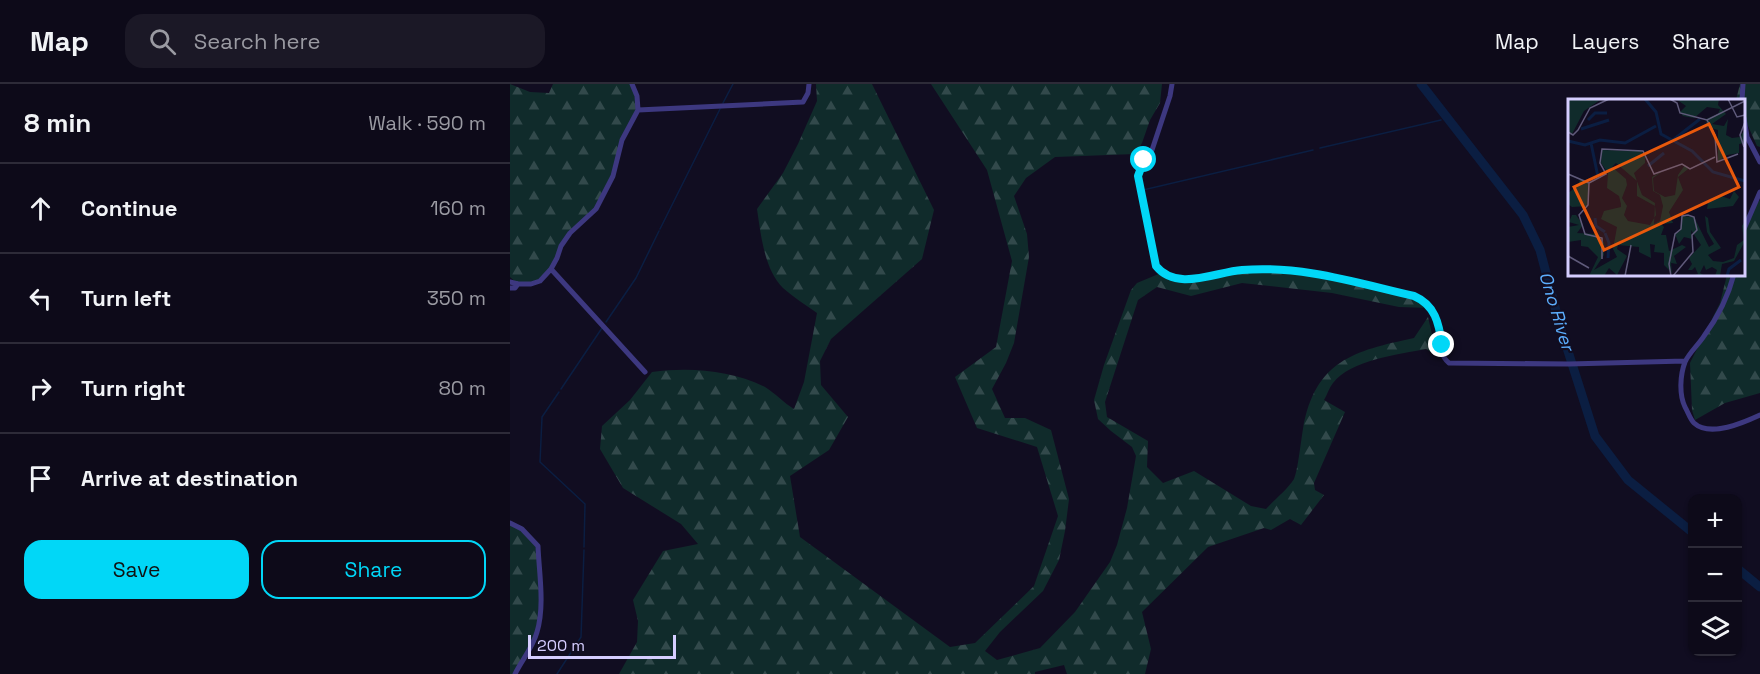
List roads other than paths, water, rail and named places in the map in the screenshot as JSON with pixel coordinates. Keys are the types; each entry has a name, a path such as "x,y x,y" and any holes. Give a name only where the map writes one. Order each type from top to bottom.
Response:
{"street":[{"path":"510,282 531,284 540,281 551,269 561,246 570,234 596,209 614,176 622,140 638,110 637,96 632,84"},
{"path":"638,110 802,102 808,93 809,84"},
{"path":"1172,84 1152,150 1144,160 1138,176 1156,266 1161,273 1187,280 1241,270 1268,269 1342,279 1414,296 1425,301 1435,314 1443,356 1449,363 1574,364 1685,361"},
{"path":"1742,99 1743,84"},
{"path":"1745,126 1760,162"},
{"path":"1745,225 1760,192"},
{"path":"551,269 645,372"},
{"path":"1733,276 1716,320 1685,361 1681,392 1683,404 1692,420 1698,426 1707,428 1732,427 1760,415"},
{"path":"510,288 515,288 518,284"},
{"path":"510,523 522,529 538,546 539,571 537,631 532,646 515,674"}],"waterway":[{"path":"723,103 733,84"},
{"name":"Ono River","path":"1421,84 1523,215 1540,250 1560,326 1595,436 1628,480 1688,529"},
{"path":"660,229 720,109"},
{"path":"1320,148 1441,120"},
{"path":"1143,190 1313,150"},
{"path":"606,322 636,278 659,231"},
{"path":"561,389 602,328"},
{"path":"559,392 542,417 540,462 585,504 584,547"},
{"path":"557,674 581,637 584,550"},
{"name":"Ono River","path":"1742,572 1760,587"}]}
